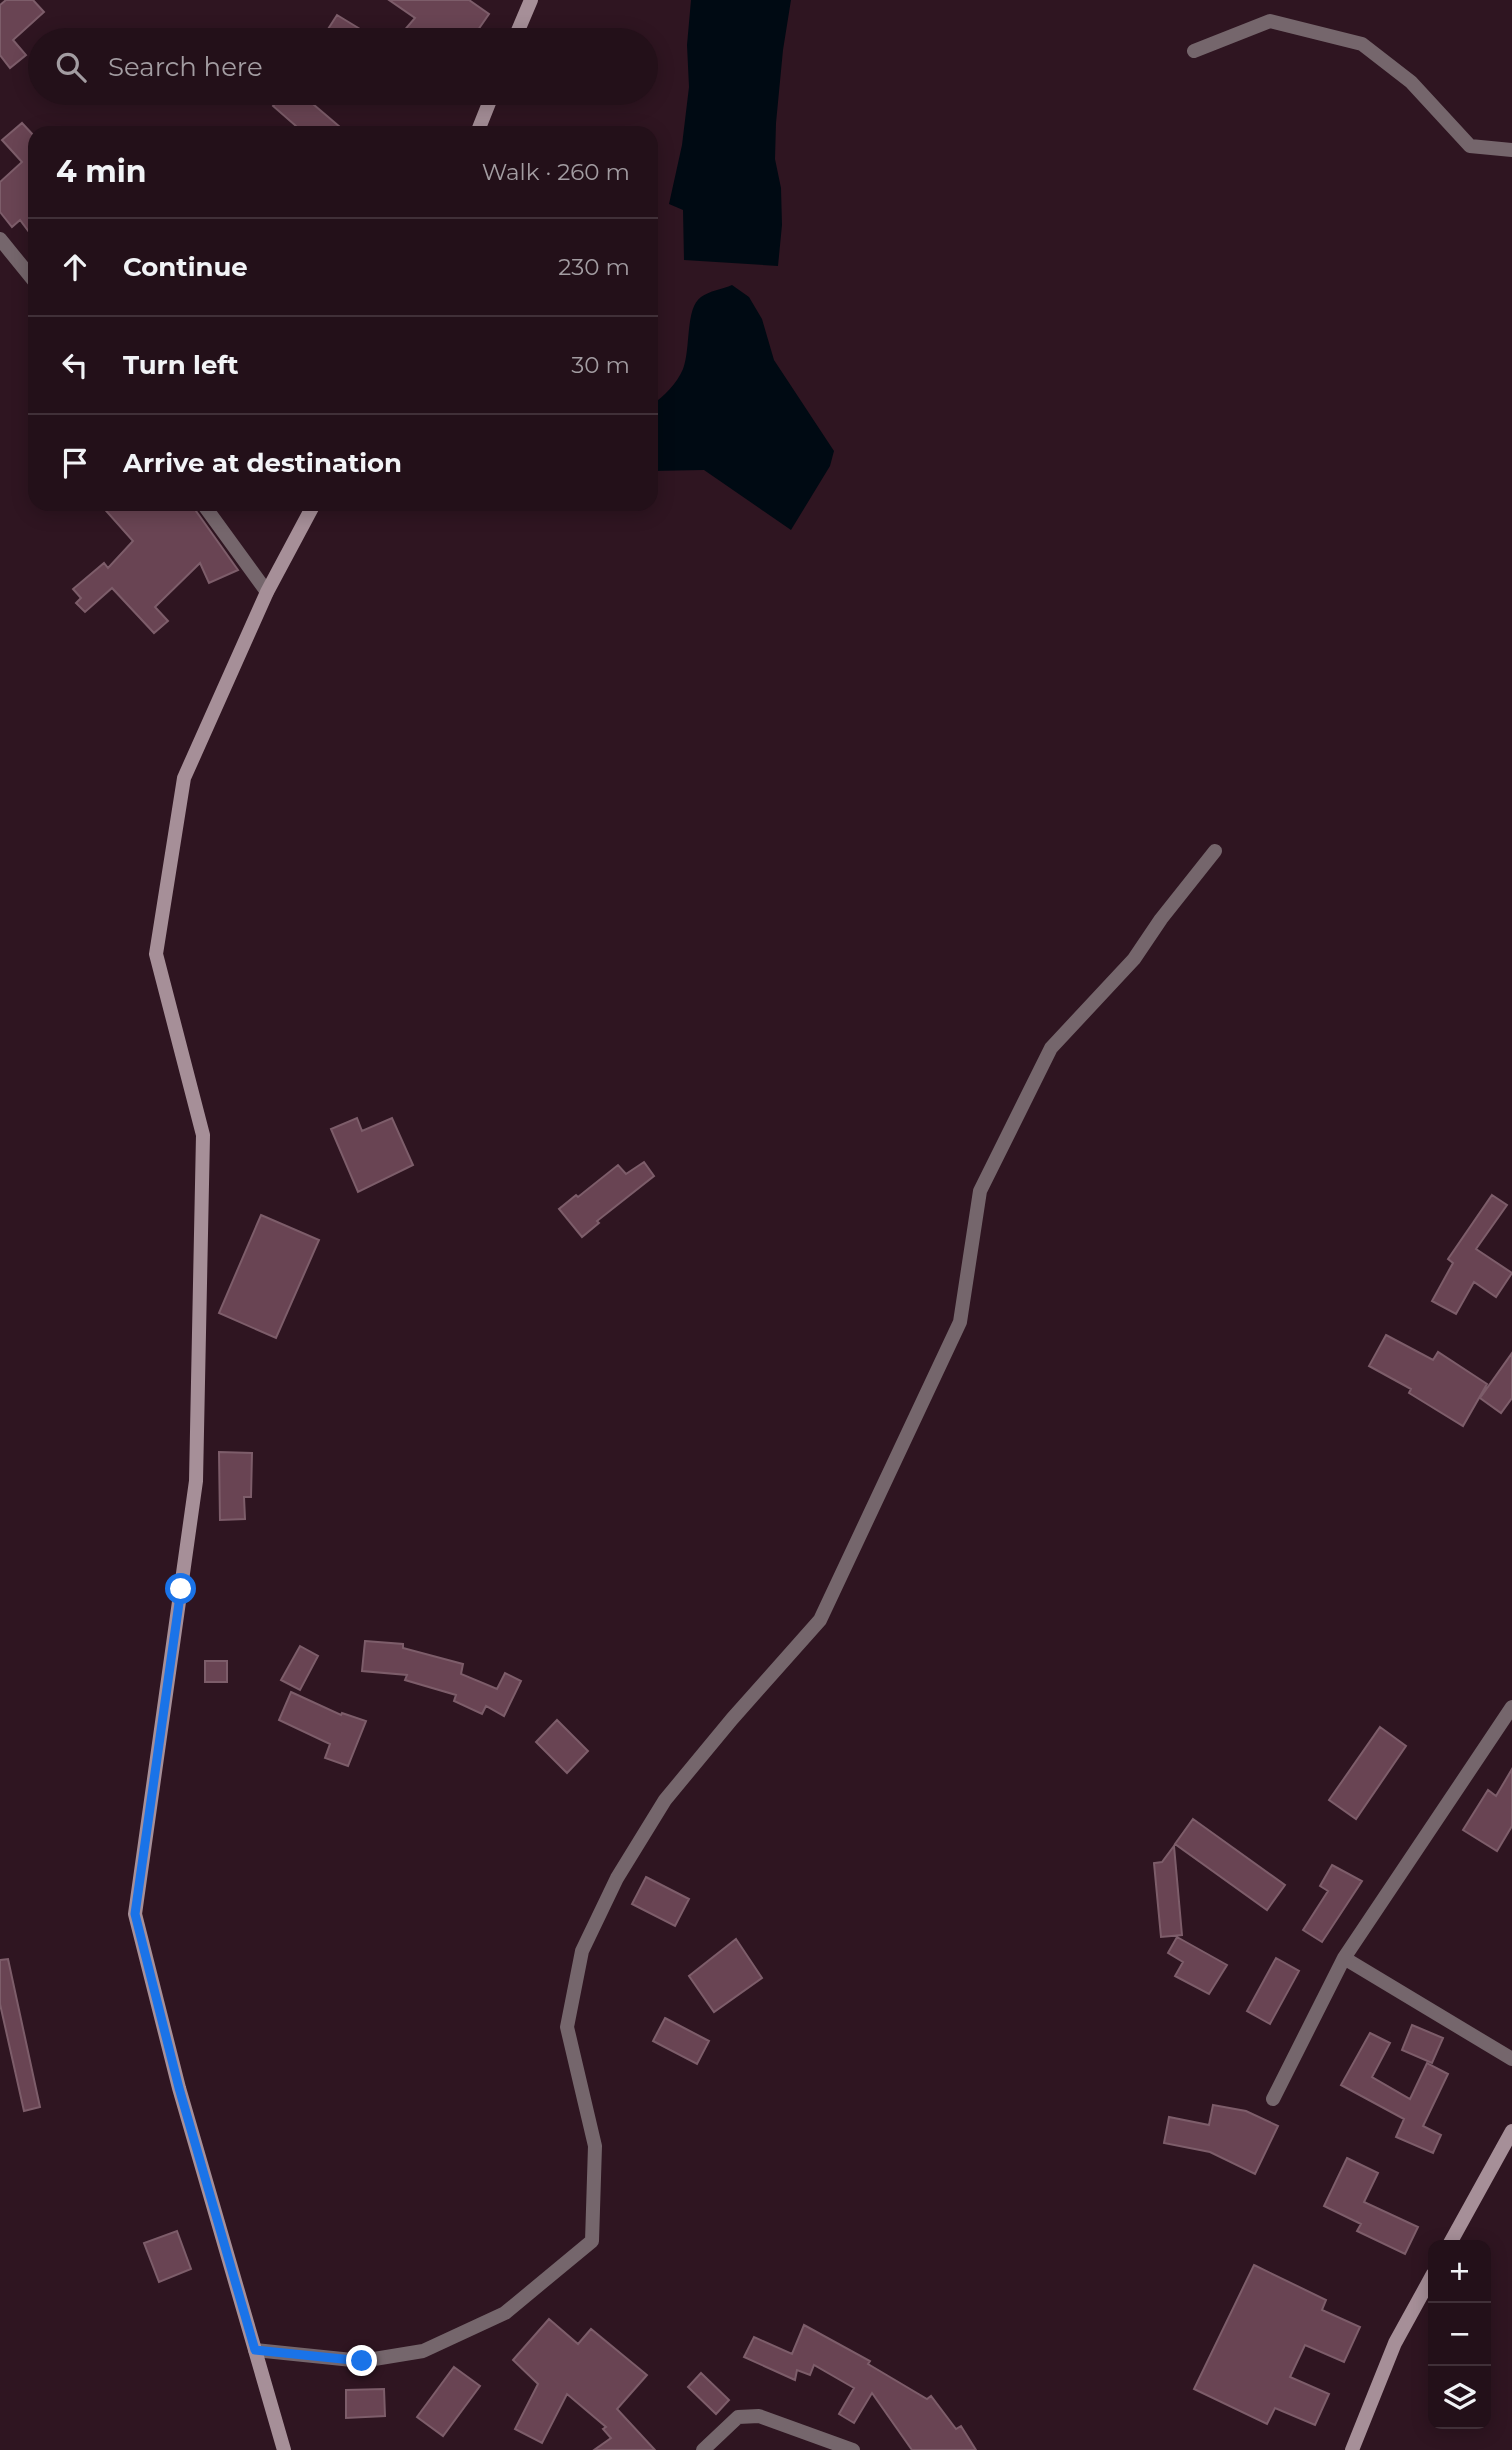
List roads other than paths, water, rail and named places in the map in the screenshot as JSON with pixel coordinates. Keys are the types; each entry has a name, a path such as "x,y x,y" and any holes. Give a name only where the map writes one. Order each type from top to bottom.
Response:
{"main road":[{"path":"519,28 531,0"},
{"path":"480,126 488,105"},
{"path":"284,2450 179,2088 135,1914 196,1481 203,1135 156,954 184,778 267,592 310,511"},
{"path":"1452,2240 1512,2131"},
{"path":"1352,2450 1395,2343 1428,2283"}],"street":[{"path":"1194,51 1270,21 1362,44 1411,82 1470,146 1512,150"},
{"path":"0,239 28,273"},
{"path":"208,511 267,592"},
{"path":"255,2350 362,2361 423,2351 505,2312 592,2241 595,2146 567,2027 582,1951 617,1878 665,1800 820,1620 960,1322 980,1191 1051,1048 1134,959 1161,919 1215,851"},
{"path":"1273,2099 1344,1958 1512,1707"},
{"path":"1344,1958 1512,2059"},
{"path":"703,2450 738,2417 759,2416 853,2450"}]}
